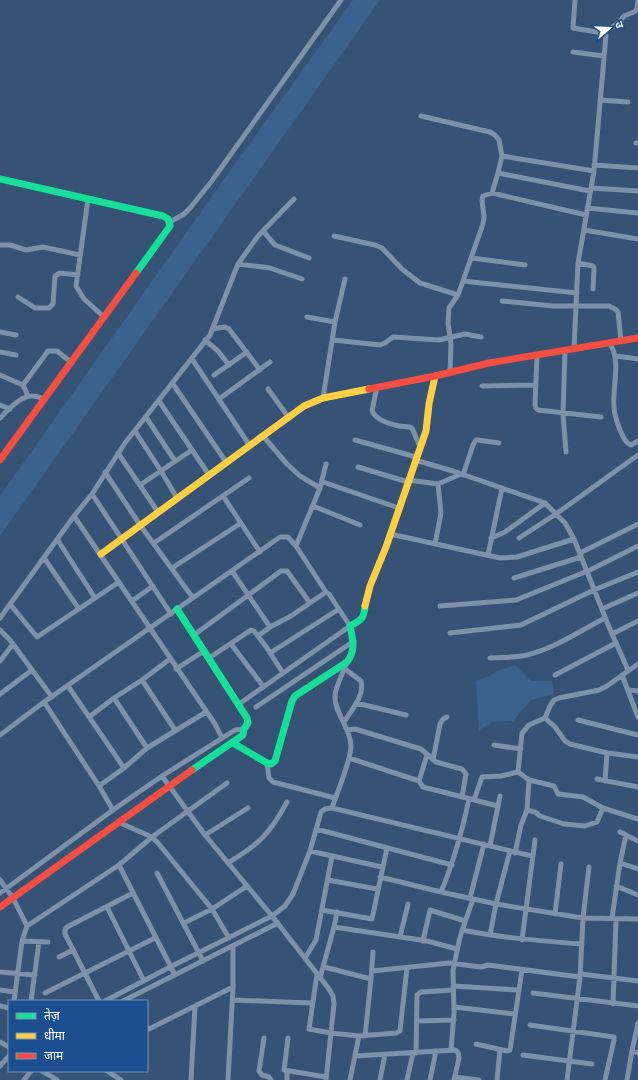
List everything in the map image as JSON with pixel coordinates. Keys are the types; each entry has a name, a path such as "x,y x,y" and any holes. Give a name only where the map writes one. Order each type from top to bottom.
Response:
{"street":[{"path":"0,460 72,363 170,226 170,222 184,214 211,182 341,0"},
{"path":"574,349 578,263 594,171 605,34 573,28 575,0"},
{"path":"612,27 619,23 624,16 633,13 637,9 638,0"},
{"path":"572,52 604,56"},
{"path":"600,100 628,102"},
{"path":"421,116 490,132 499,140 502,156 492,193"},
{"path":"502,156 594,171"},
{"path":"594,165 638,168"},
{"path":"498,173 591,190 638,191"},
{"path":"0,179 164,216 170,222"},
{"path":"450,372 451,337 448,323 449,308 458,295 483,224 483,196 492,193 586,215"},
{"path":"88,199 76,286 84,299 104,317"},
{"path":"0,618 74,516 92,494 105,472 134,431 173,384 205,340 212,329 238,264 263,231 294,199"},
{"path":"587,208 638,213"},
{"path":"584,230 638,239"},
{"path":"263,231 275,245 308,258"},
{"path":"334,236 382,248 402,270 420,283 458,295"},
{"path":"0,246 10,245 26,250 43,247 80,256"},
{"path":"472,258 525,265"},
{"path":"578,263 593,266 593,289"},
{"path":"238,264 270,268 302,279"},
{"path":"18,297 35,308 49,308 52,304 55,276 60,273 78,275"},
{"path":"323,398 335,322 345,279"},
{"path":"463,281 577,293"},
{"path":"502,301 553,306 609,306 615,308 618,312 621,341"},
{"path":"307,317 335,322"},
{"path":"212,329 225,327 230,329 260,370"},
{"path":"0,332 16,335"},
{"path":"333,340 380,345 394,337 439,340 465,334 481,337"},
{"path":"101,554 304,406 323,398 336,397 489,363 638,338"},
{"path":"205,340 218,351 229,365"},
{"path":"609,343 613,347 616,356 614,405 615,418 625,441 631,445 638,441"},
{"path":"565,350 563,414 566,452"},
{"path":"23,385 48,351 57,351 72,363"},
{"path":"0,352 16,355"},
{"path":"214,375 247,352"},
{"path":"537,355 536,408 542,412 601,417"},
{"path":"616,356 638,359"},
{"path":"192,359 250,446"},
{"path":"219,399 270,362"},
{"path":"0,375 23,385 28,396"},
{"path":"239,704 350,626 361,620 364,615 366,598 370,586 426,432 429,404 435,376"},
{"path":"173,384 226,462"},
{"path":"482,386 536,385"},
{"path":"377,387 372,411 373,414 379,419 387,422 412,428 420,447"},
{"path":"268,389 289,418"},
{"path":"0,418 28,396 45,399"},
{"path":"159,401 209,475"},
{"path":"0,405 10,409"},
{"path":"146,417 175,461"},
{"path":"134,431 177,498"},
{"path":"263,436 287,464 300,476 320,488"},
{"path":"355,440 545,503 565,523 574,539 605,618 628,670"},
{"path":"358,467 408,481 438,484 462,475 476,440 499,443"},
{"path":"140,485 192,450"},
{"path":"118,453 158,512"},
{"path":"519,538 556,514 638,455"},
{"path":"296,546 320,488 326,464"},
{"path":"105,472 140,525 193,598"},
{"path":"154,543 249,478"},
{"path":"322,482 399,508"},
{"path":"435,544 441,513 438,484"},
{"path":"488,555 502,488"},
{"path":"0,907 168,786 243,735 244,729 248,723 247,718 239,704 194,635 153,586 92,494"},
{"path":"223,496 260,552"},
{"path":"491,538 505,532 545,503"},
{"path":"313,506 360,525"},
{"path":"74,516 101,554 222,738"},
{"path":"172,568 241,523"},
{"path":"514,578 580,555 638,524"},
{"path":"390,534 500,558 517,557 574,539"},
{"path":"0,735 44,702 280,537 288,537 296,546 350,626 354,641 354,651 352,657 347,662 295,696 292,701 275,761 268,764 232,743"},
{"path":"57,539 95,598"},
{"path":"440,606 516,600 587,572 638,546"},
{"path":"44,558 79,609"},
{"path":"232,571 270,627"},
{"path":"194,635 281,571 287,572 310,603"},
{"path":"450,633 521,625 594,590 638,572"},
{"path":"10,604 37,638 119,582"},
{"path":"132,601 153,586"},
{"path":"258,636 326,592"},
{"path":"602,609 638,593"},
{"path":"270,653 339,609"},
{"path":"490,658 526,655 539,651 555,645 605,618"},
{"path":"612,634 638,621"},
{"path":"0,630 13,644 52,697"},
{"path":"209,658 251,630 254,630 283,673"},
{"path":"256,707 354,641"},
{"path":"555,676 616,643"},
{"path":"0,661 13,644"},
{"path":"231,644 263,686"},
{"path":"176,669 204,651"},
{"path":"89,717 114,698 142,680 170,658"},
{"path":"332,808 349,758 351,746 347,730 335,702 335,695 347,662"},
{"path":"518,772 522,733 529,724 545,718 554,700 598,690 607,686 638,664"},
{"path":"344,722 356,703 362,689 361,681 345,669"},
{"path":"0,694 32,670"},
{"path":"622,675 638,717"},
{"path":"142,680 176,730"},
{"path":"68,686 124,768"},
{"path":"628,690 638,691"},
{"path":"114,698 147,748"},
{"path":"44,702 113,810"},
{"path":"356,703 406,715"},
{"path":"99,786 124,768 147,748 206,712"},
{"path":"433,760 440,724 443,719 447,717"},
{"path":"545,718 555,727 565,741 570,744 607,754 638,757"},
{"path":"578,720 638,735"},
{"path":"0,893 162,776 235,730 244,729"},
{"path":"347,730 355,729 421,749 433,760 462,769 466,774 462,797"},
{"path":"494,745 521,749"},
{"path":"419,781 427,754"},
{"path":"605,782 607,754"},
{"path":"349,758 419,781 423,787 498,806"},
{"path":"268,764 269,778 273,782 336,798"},
{"path":"441,892 461,838 472,799 482,777 501,776 518,772 530,780 554,786 557,792 561,794 583,797 603,808 638,819"},
{"path":"162,776 205,835 278,923 333,996 334,1004 326,1079 287,1072"},
{"path":"597,779 605,782 638,787"},
{"path":"490,935 496,904 527,810 530,780"},
{"path":"14,1000 22,942 27,926 119,865 152,837 227,783"},
{"path":"451,1050 454,1020 454,963 500,796"},
{"path":"228,863 249,850 262,839 272,828 287,802"},
{"path":"205,835 248,808"},
{"path":"107,1000 272,916 285,906 293,894 310,851 321,812 325,809 332,808 532,856"},
{"path":"527,810 559,823 585,826 597,822 603,808"},
{"path":"118,822 152,837 174,861 212,909 229,938"},
{"path":"316,829 452,865"},
{"path":"620,832 638,841"},
{"path":"613,1004 615,978 614,918 616,886 626,835"},
{"path":"522,940 535,840"},
{"path":"322,910 372,918 387,848"},
{"path":"310,851 382,867"},
{"path":"305,958 316,940 332,856"},
{"path":"620,863 638,870"},
{"path":"555,914 561,864"},
{"path":"119,865 175,975"},
{"path":"567,1080 580,975 583,918 589,867"},
{"path":"157,873 204,961"},
{"path":"380,877 471,899 525,909 583,918 638,920"},
{"path":"0,880 13,898 27,926"},
{"path":"328,880 377,890"},
{"path":"184,923 212,909 247,886"},
{"path":"616,886 638,895"},
{"path":"98,1000 84,974 65,934 65,930 67,927 132,893"},
{"path":"400,937 408,904"},
{"path":"107,907 144,981"},
{"path":"422,941 430,910 465,921"},
{"path":"337,912 324,967 318,976 312,1003 309,1029 358,1036 396,1033 400,1030 407,968"},
{"path":"125,1000 233,947 278,923"},
{"path":"334,927 363,933 400,937 457,949"},
{"path":"462,930 522,940 582,944"},
{"path":"45,993 155,938"},
{"path":"22,942 48,942"},
{"path":"31,1000 39,942"},
{"path":"228,1080 233,986 233,947"},
{"path":"59,957 73,950"},
{"path":"365,1036 373,952"},
{"path":"372,971 454,963 481,967 488,965 522,970 638,981"},
{"path":"324,967 371,979"},
{"path":"476,1044 500,1050 510,1050 522,970"},
{"path":"0,972 35,975"},
{"path":"148,1030 233,986"},
{"path":"407,1080 414,1053 419,993 453,988 518,990"},
{"path":"0,990 15,992"},
{"path":"533,992 613,1004 638,1006"},
{"path":"232,1000 312,1003"},
{"path":"191,1080 195,1006"},
{"path":"454,1007 515,1014"},
{"path":"417,1021 454,1020"},
{"path":"627,1080 638,1023"},
{"path":"530,1025 614,1037 606,1080"},
{"path":"350,1080 358,1036"},
{"path":"264,1038 259,1071 262,1075 269,1077 271,1080"},
{"path":"287,1080 287,1072 284,1068 288,1038"},
{"path":"355,1056 451,1050 458,1052 455,1079 479,1080"},
{"path":"497,1080 500,1050"},
{"path":"430,1080 436,1051"},
{"path":"632,1051 638,1053"},
{"path":"380,1080 386,1054"},
{"path":"523,1055 592,1064"},
{"path":"0,1066 8,1057"},
{"path":"24,1080 30,1072"},
{"path":"44,1072 57,1080"},
{"path":"109,1072 121,1080"}],"water":[{"path":"353,0 380,0 0,536 0,496"},
{"path":"515,665 531,681 552,681 554,694 531,700 513,721 492,722 479,730 476,681 497,671"}],"traffic: fast":[{"path":"0,179 163,216 168,219 170,226 136,273"},
{"path":"233,743 267,763 271,764 275,761 292,701 295,696 347,662 353,649 350,626 361,619 364,614 365,606"},
{"path":"177,609 247,718 248,723 244,729 243,735 192,770"}],"traffic: slow":[{"path":"365,606 370,586 386,547 426,431 429,404 435,376"},
{"path":"101,554 304,406 323,398 369,389"}],"traffic: jam":[{"path":"0,460 136,273"},
{"path":"369,389 435,376 489,363 638,338"},
{"path":"0,907 192,770"}]}
